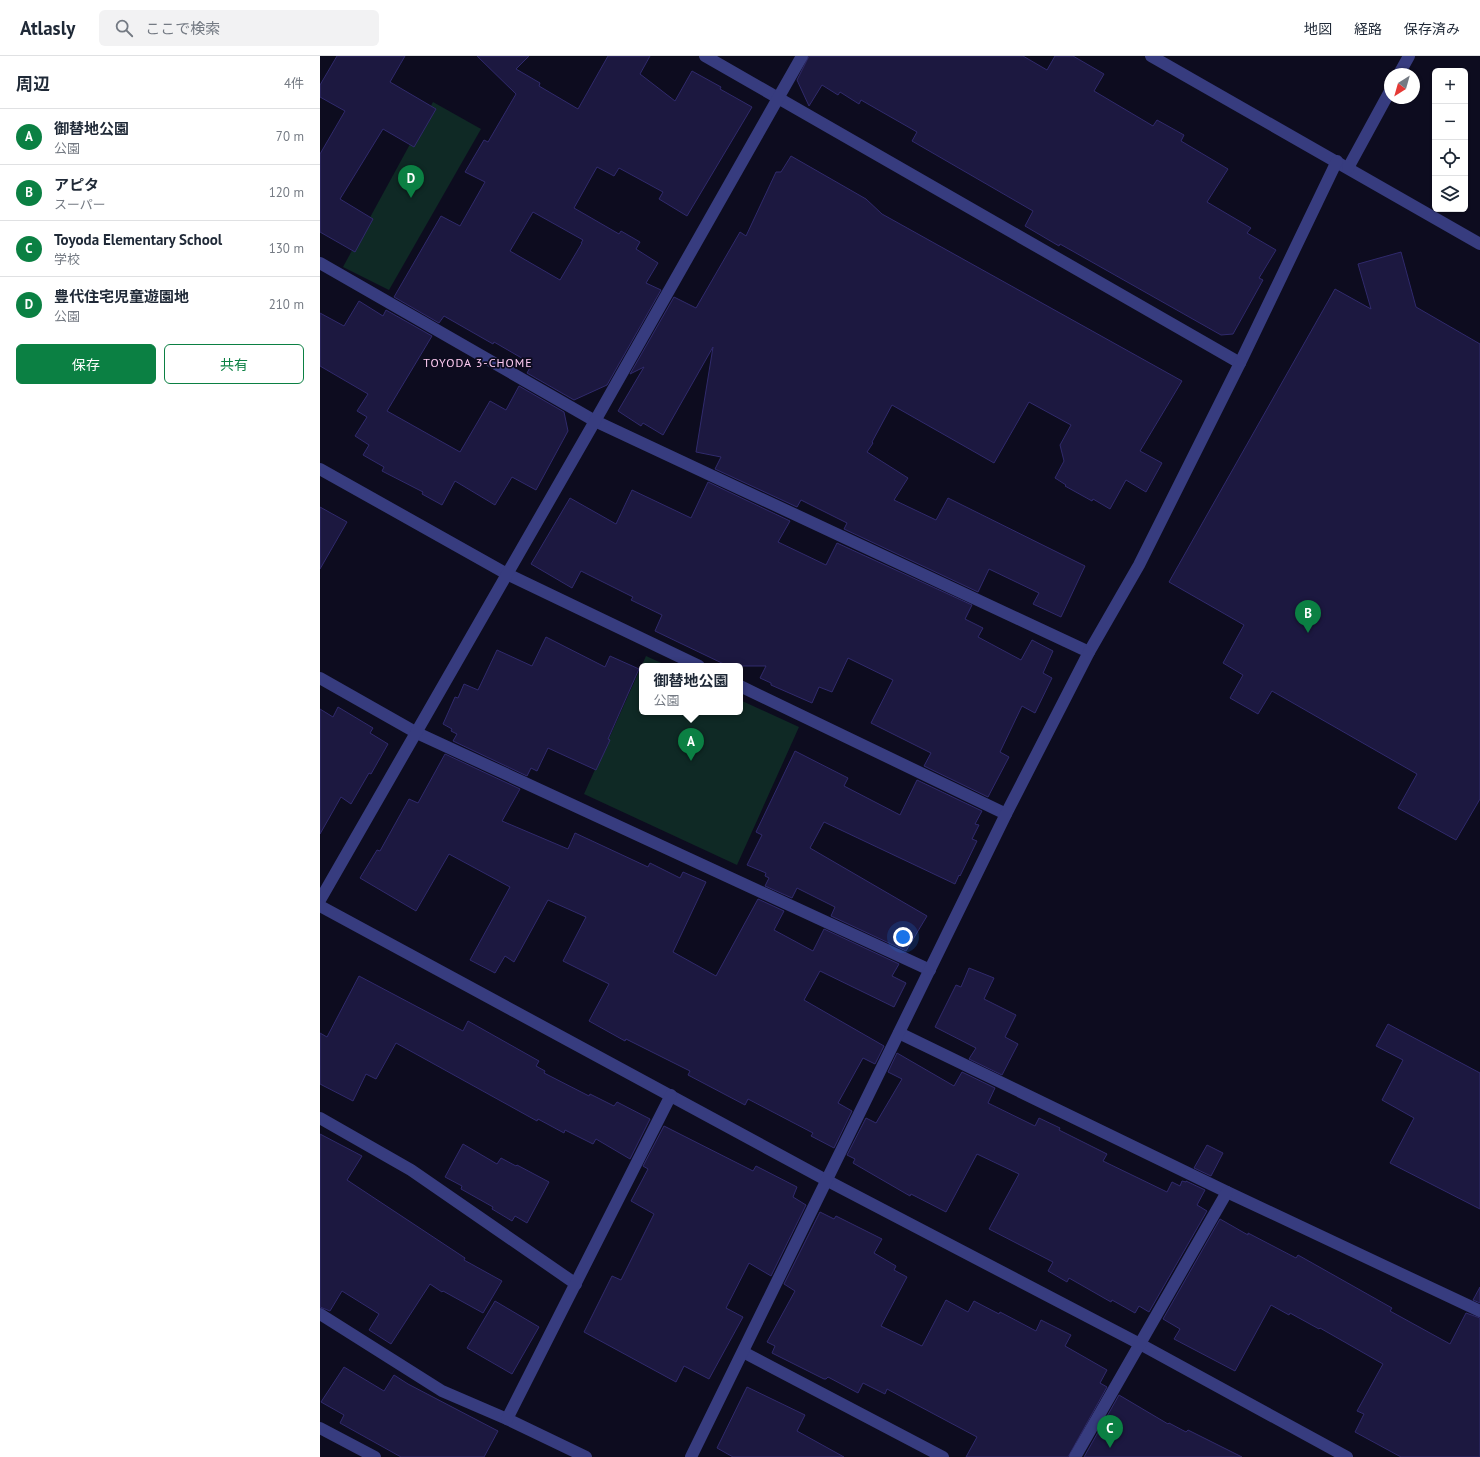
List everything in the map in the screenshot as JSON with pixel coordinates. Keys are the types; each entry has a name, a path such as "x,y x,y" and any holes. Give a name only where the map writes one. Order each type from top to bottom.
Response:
{"street":[{"path":"705,56 1240,363"},
{"path":"320,900 417,733 802,56"},
{"path":"1151,56 1480,244"},
{"path":"1402,68 1409,56"},
{"path":"1348,168 1384,102"},
{"path":"690,1457 743,1352 1006,814 1089,652 1139,565 1240,363 1337,161"},
{"path":"320,263 595,421 1089,652"},
{"path":"320,469 507,574 693,663"},
{"path":"320,678 417,733 930,970"},
{"path":"743,687 1006,814"},
{"path":"320,906 826,1180 1140,1344 1347,1457"},
{"path":"899,1033 1227,1192 1480,1311"},
{"path":"507,1419 671,1095"},
{"path":"320,1118 411,1170 576,1284"},
{"path":"1075,1457 1227,1192"},
{"path":"320,1314 442,1391 507,1419 586,1457"},
{"path":"743,1352 943,1457"},
{"path":"320,1428 375,1457"}],"green space":[{"path":"433,102 481,129 389,290 343,267"},
{"path":"646,656 661,663 643,663"},
{"path":"639,672 639,715 743,715 743,701 799,727 737,865 584,794"}],"building":[{"path":"337,56 405,56 390,82 436,109 414,147 383,129 340,199 373,219 355,252 320,232 320,154 345,111 320,97 320,85"},
{"path":"477,56 529,56 516,69 540,83 539,86 578,109 608,56 650,56 640,74 675,101 692,71 721,87 720,89 752,107 687,216 659,199 663,192 619,168 614,176 597,167 574,208 619,234 621,231 640,242 636,249 658,263 646,283 661,290 607,385 574,400 527,373 532,364 494,342 493,344 444,316 439,323 394,297 441,216 460,226 485,182 465,172 484,140 488,142 516,94","holes":["533,212 583,240 560,280 510,251"]},
{"path":"809,56 1023,56 1047,70 1055,56 1073,56 1104,74 1094,91 1153,126 1157,120 1184,135 1181,141 1228,169 1207,202 1251,228 1247,233 1276,250 1259,278 1263,280 1233,334 1221,335 1060,244 1059,246 1025,226 1033,211 912,141 917,132 861,100 859,104 840,92 838,95 822,85 809,106 797,80"},
{"path":"791,156 866,199 882,214 1182,381 1140,451 1162,463 1146,492 1126,480 1110,509 1065,486 1066,485 1055,478 1064,461 1060,445 1071,425 1029,402 994,463 892,405 872,442 873,443 867,452 908,478 894,500 936,520 948,498 1085,566 1061,617 1033,604 1039,593 989,569 978,592 844,529 847,523 801,500 797,507 715,469 721,457 696,452 713,347 663,435 643,423 641,426 618,411 644,367 630,374 674,297 696,308 740,232 746,236 776,172 781,172"},
{"path":"1401,252 1416,307 1480,344 1480,799 1456,840 1398,808 1417,774 1272,691 1258,714 1230,698 1243,675 1223,663 1244,625 1169,582 1335,289 1371,309 1358,264"},
{"path":"359,301 383,316 386,310 432,336 387,411 460,452 490,401 506,410 519,386 564,412 568,431 536,490 512,477 495,505 455,481 442,505 422,494 423,492 382,471 384,467 363,455 369,445 355,436 367,417 357,411 368,394 320,366 320,313 344,326"},
{"path":"708,482 790,521 778,542 826,565 837,543 972,605 965,619 983,628 978,637 1021,660 1032,640 1053,651 1043,673 1052,678 1035,713 1022,706 1000,752 1009,757 988,797 924,766 931,753 871,723 893,680 848,658 832,692 819,687 812,703 771,685 771,683 760,678 766,666 743,666 743,663 722,663 655,631 662,615 631,600 633,597 581,571 572,588 531,564 570,498 616,524 632,490 691,518"},
{"path":"320,507 347,522 320,569"},
{"path":"546,637 605,667 610,656 639,669 596,770 548,748 537,771 531,768 527,776 453,741 457,734 443,724 455,697 458,698 464,684 478,690 497,650 532,666"},
{"path":"338,707 373,728 370,733 388,744 371,774 369,773 351,804 341,797 320,834 320,709 333,717"},
{"path":"795,751 848,778 844,786 900,815 917,780 982,811 975,824 979,825 972,839 977,841 955,884 824,822 810,848 927,916 906,951 831,916 835,907 797,888 792,898 765,886 769,878 765,876 766,873 747,865 762,835 756,832"},
{"path":"445,754 520,789 502,821 568,849 575,833 648,867 650,863 680,878 683,872 706,882 673,952 716,976 758,899 784,911 774,930 813,951 824,929 899,964 892,976 906,983 894,1007 820,971 804,1000 884,1046 875,1064 863,1058 838,1103 852,1111 834,1148 811,1136 813,1133 748,1099 745,1105 688,1075 690,1071 626,1039 625,1041 589,1021 609,984 563,961 586,917 548,900 514,962 505,956 495,973 470,960 510,887 449,854 416,911 360,878 377,850 380,851 409,799 418,803"},
{"path":"969,968 994,978 984,999 1016,1015 1005,1037 1018,1044 1002,1075 969,1059 976,1048 935,1027 956,985 961,987"},
{"path":"359,976 463,1031 468,1021 539,1061 536,1066 545,1071 544,1073 589,1096 590,1094 614,1106 617,1102 650,1119 630,1159 596,1139 593,1144 565,1130 564,1133 538,1119 537,1121 396,1043 376,1079 366,1074 353,1101 320,1084 320,1033 327,1037"},
{"path":"1388,1024 1480,1073 1480,1209 1390,1163 1414,1118 1382,1100 1403,1060 1376,1046"},
{"path":"897,1053 954,1086 962,1072 995,1088 988,1103 1035,1126 1039,1118 1060,1128 1059,1130 1107,1154 1103,1161 1167,1192 1172,1182 1180,1186 1182,1181 1186,1181 1205,1190 1197,1205 1207,1211 1149,1312 1139,1306 1135,1313 1112,1300 1111,1302 1069,1278 1067,1282 1048,1271 1053,1262 989,1229 1019,1174 977,1154 946,1212 911,1194 910,1196 853,1163 855,1159 847,1155 866,1118 876,1123 902,1079 888,1072"},
{"path":"664,1126 753,1171 756,1166 797,1187 793,1197 806,1205 771,1276 749,1263 726,1308 743,1317 709,1379 684,1366 676,1382 584,1332 612,1276 621,1280 654,1214 631,1201 648,1169 643,1166"},
{"path":"320,1134 362,1156 347,1180 465,1258 464,1260 502,1281 483,1313 443,1291 442,1292 430,1284 391,1344 369,1330 379,1314 342,1291 330,1311 320,1307"},
{"path":"463,1144 497,1164 501,1158 549,1182 527,1223 515,1216 512,1221 492,1209 493,1207 461,1189 462,1186 445,1177"},
{"path":"1207,1145 1223,1153 1211,1176 1194,1168"},
{"path":"820,1212 834,1219 836,1216 882,1239 874,1253 896,1266 894,1270 907,1277 881,1326 922,1346 946,1300 968,1312 974,1301 999,1314 1000,1312 1036,1331 1041,1320 1071,1335 1065,1346 1107,1370 1100,1383 1107,1387 1068,1457 966,1457 977,1437 887,1389 885,1394 863,1383 858,1393 828,1377 824,1379 772,1353 775,1346 767,1342 795,1291 784,1284"},
{"path":"1220,1219 1248,1235 1248,1233 1296,1258 1298,1255 1392,1308 1390,1311 1450,1344 1466,1313 1480,1318 1480,1457 1401,1457 1355,1432 1364,1414 1357,1411 1383,1364 1320,1328 1319,1329 1290,1313 1289,1315 1271,1305 1235,1371 1174,1339 1180,1329 1163,1319"},
{"path":"1480,1287 1480,1303 1473,1300"},
{"path":"495,1301 539,1327 512,1374 467,1348"},
{"path":"344,1367 384,1391 394,1375 408,1384 498,1431 484,1457 401,1457 340,1423 344,1415 321,1402"},
{"path":"747,1387 805,1415 797,1431 844,1457 733,1457 717,1448"},
{"path":"1119,1395 1168,1424 1169,1423 1186,1432 1188,1430 1242,1457 1084,1457"}],"place":[{"name":"豊代住宅児童遊園地","path":"411,198"},
{"name":"アピタ","path":"1308,633"},
{"name":"御替地公園","path":"691,761"},
{"name":"Toyoda Elementary School","path":"1110,1448"}],"district":[{"name":"TOYODA 3-CHOME","path":"478,362"}]}
